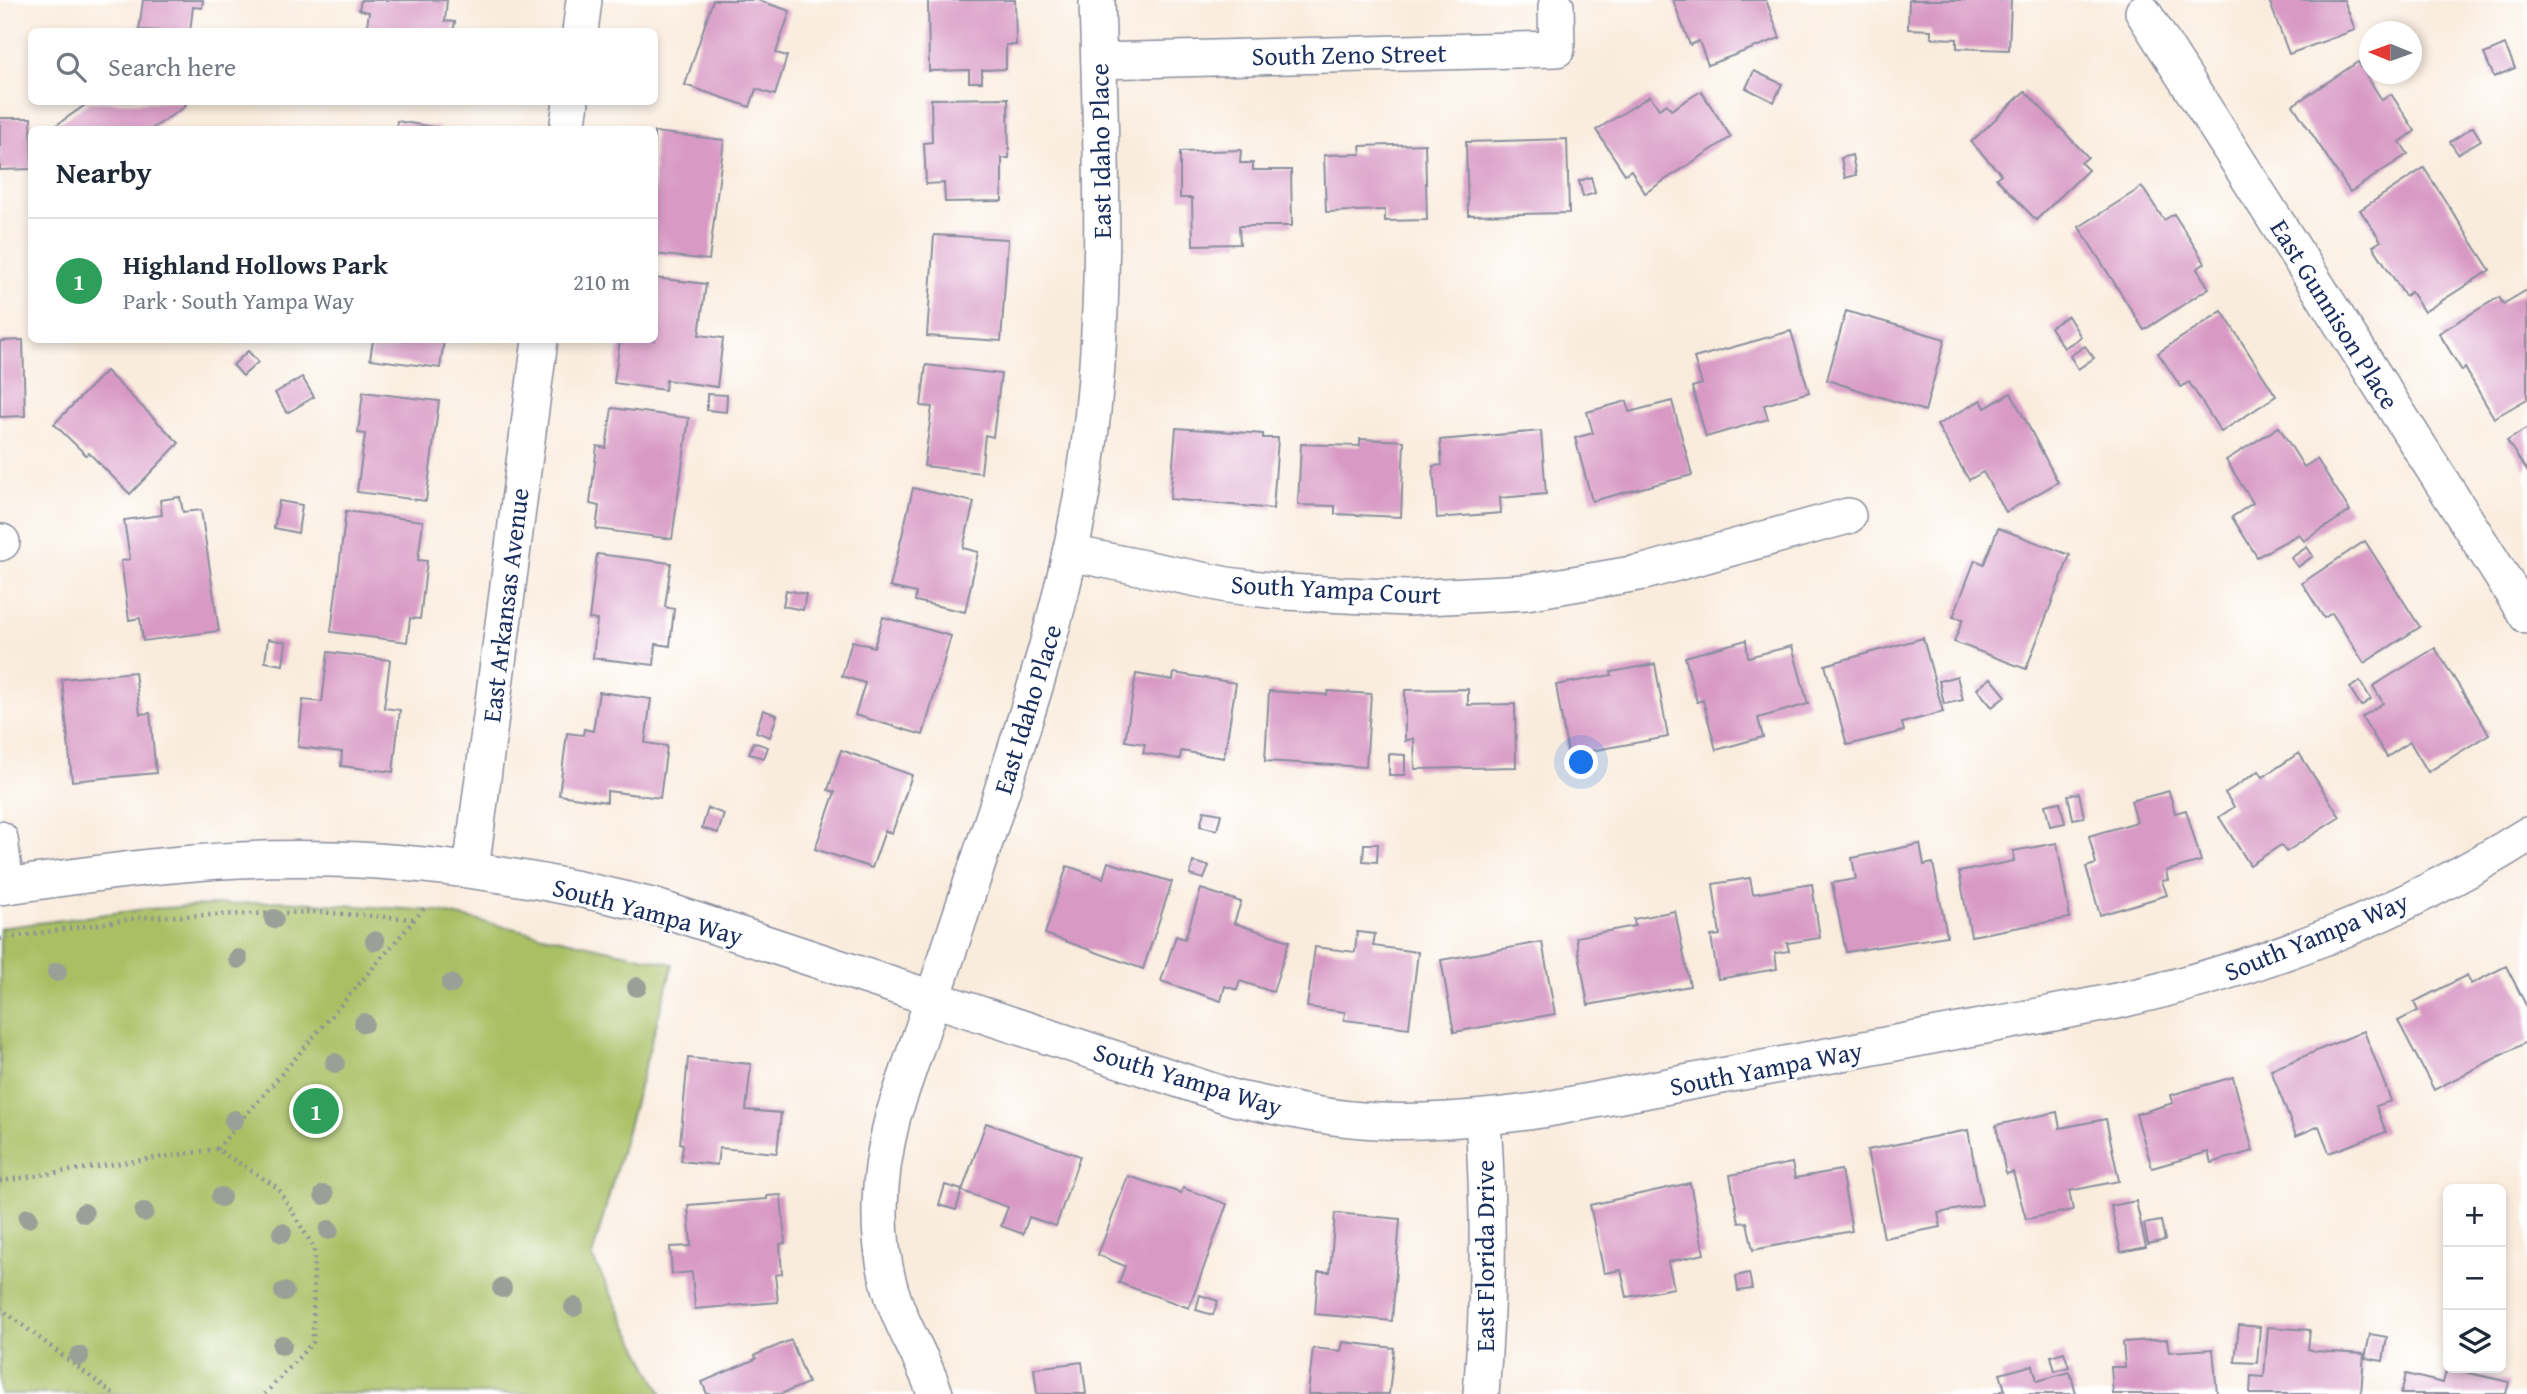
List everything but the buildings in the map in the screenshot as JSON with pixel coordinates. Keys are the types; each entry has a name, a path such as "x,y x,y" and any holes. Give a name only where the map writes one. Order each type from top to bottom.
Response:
{"street":[{"path":"580,28 584,0"},
{"name":"East Idaho Place","path":"935,1394 894,1298 884,1266 879,1205 888,1135 1029,710 1052,633 1070,553 1090,440 1103,279 1097,0"},
{"name":"South Zeno Street","path":"1099,61 1557,49 1556,6"},
{"name":"East Gunnison Place","path":"2143,12 2527,616"},
{"path":"568,126 571,105"},
{"name":"East Arkansas Avenue","path":"471,870 540,343"},
{"name":"South Yampa Court","path":"1070,553 1227,585 1286,592 1406,598 1526,592 1644,572 1848,516"},
{"name":"South Yampa Way","path":"3,886 192,863 261,859 343,859 471,870 588,890 656,907 1234,1098 1304,1113 1375,1121 1447,1121 1483,1119 1542,1110 2179,987 2240,969 2360,925 2474,868 2527,835"},
{"path":"0,839 3,886"},
{"name":"East Florida Drive","path":"1481,1394 1487,1328 1488,1202 1483,1119"}],"path":[{"path":"0,1181 217,1149 432,899 471,870"},
{"path":"0,939 145,917 317,912 415,919"},
{"path":"217,1149 278,1188 314,1248 313,1342 265,1394"},
{"path":"0,1308 113,1394"}],"green space":[{"path":"283,901 435,911 673,964 592,1257 662,1394 0,1394 0,928 145,909"}],"place":[{"name":"Highland Hollows Park","path":"316,1111"}]}
